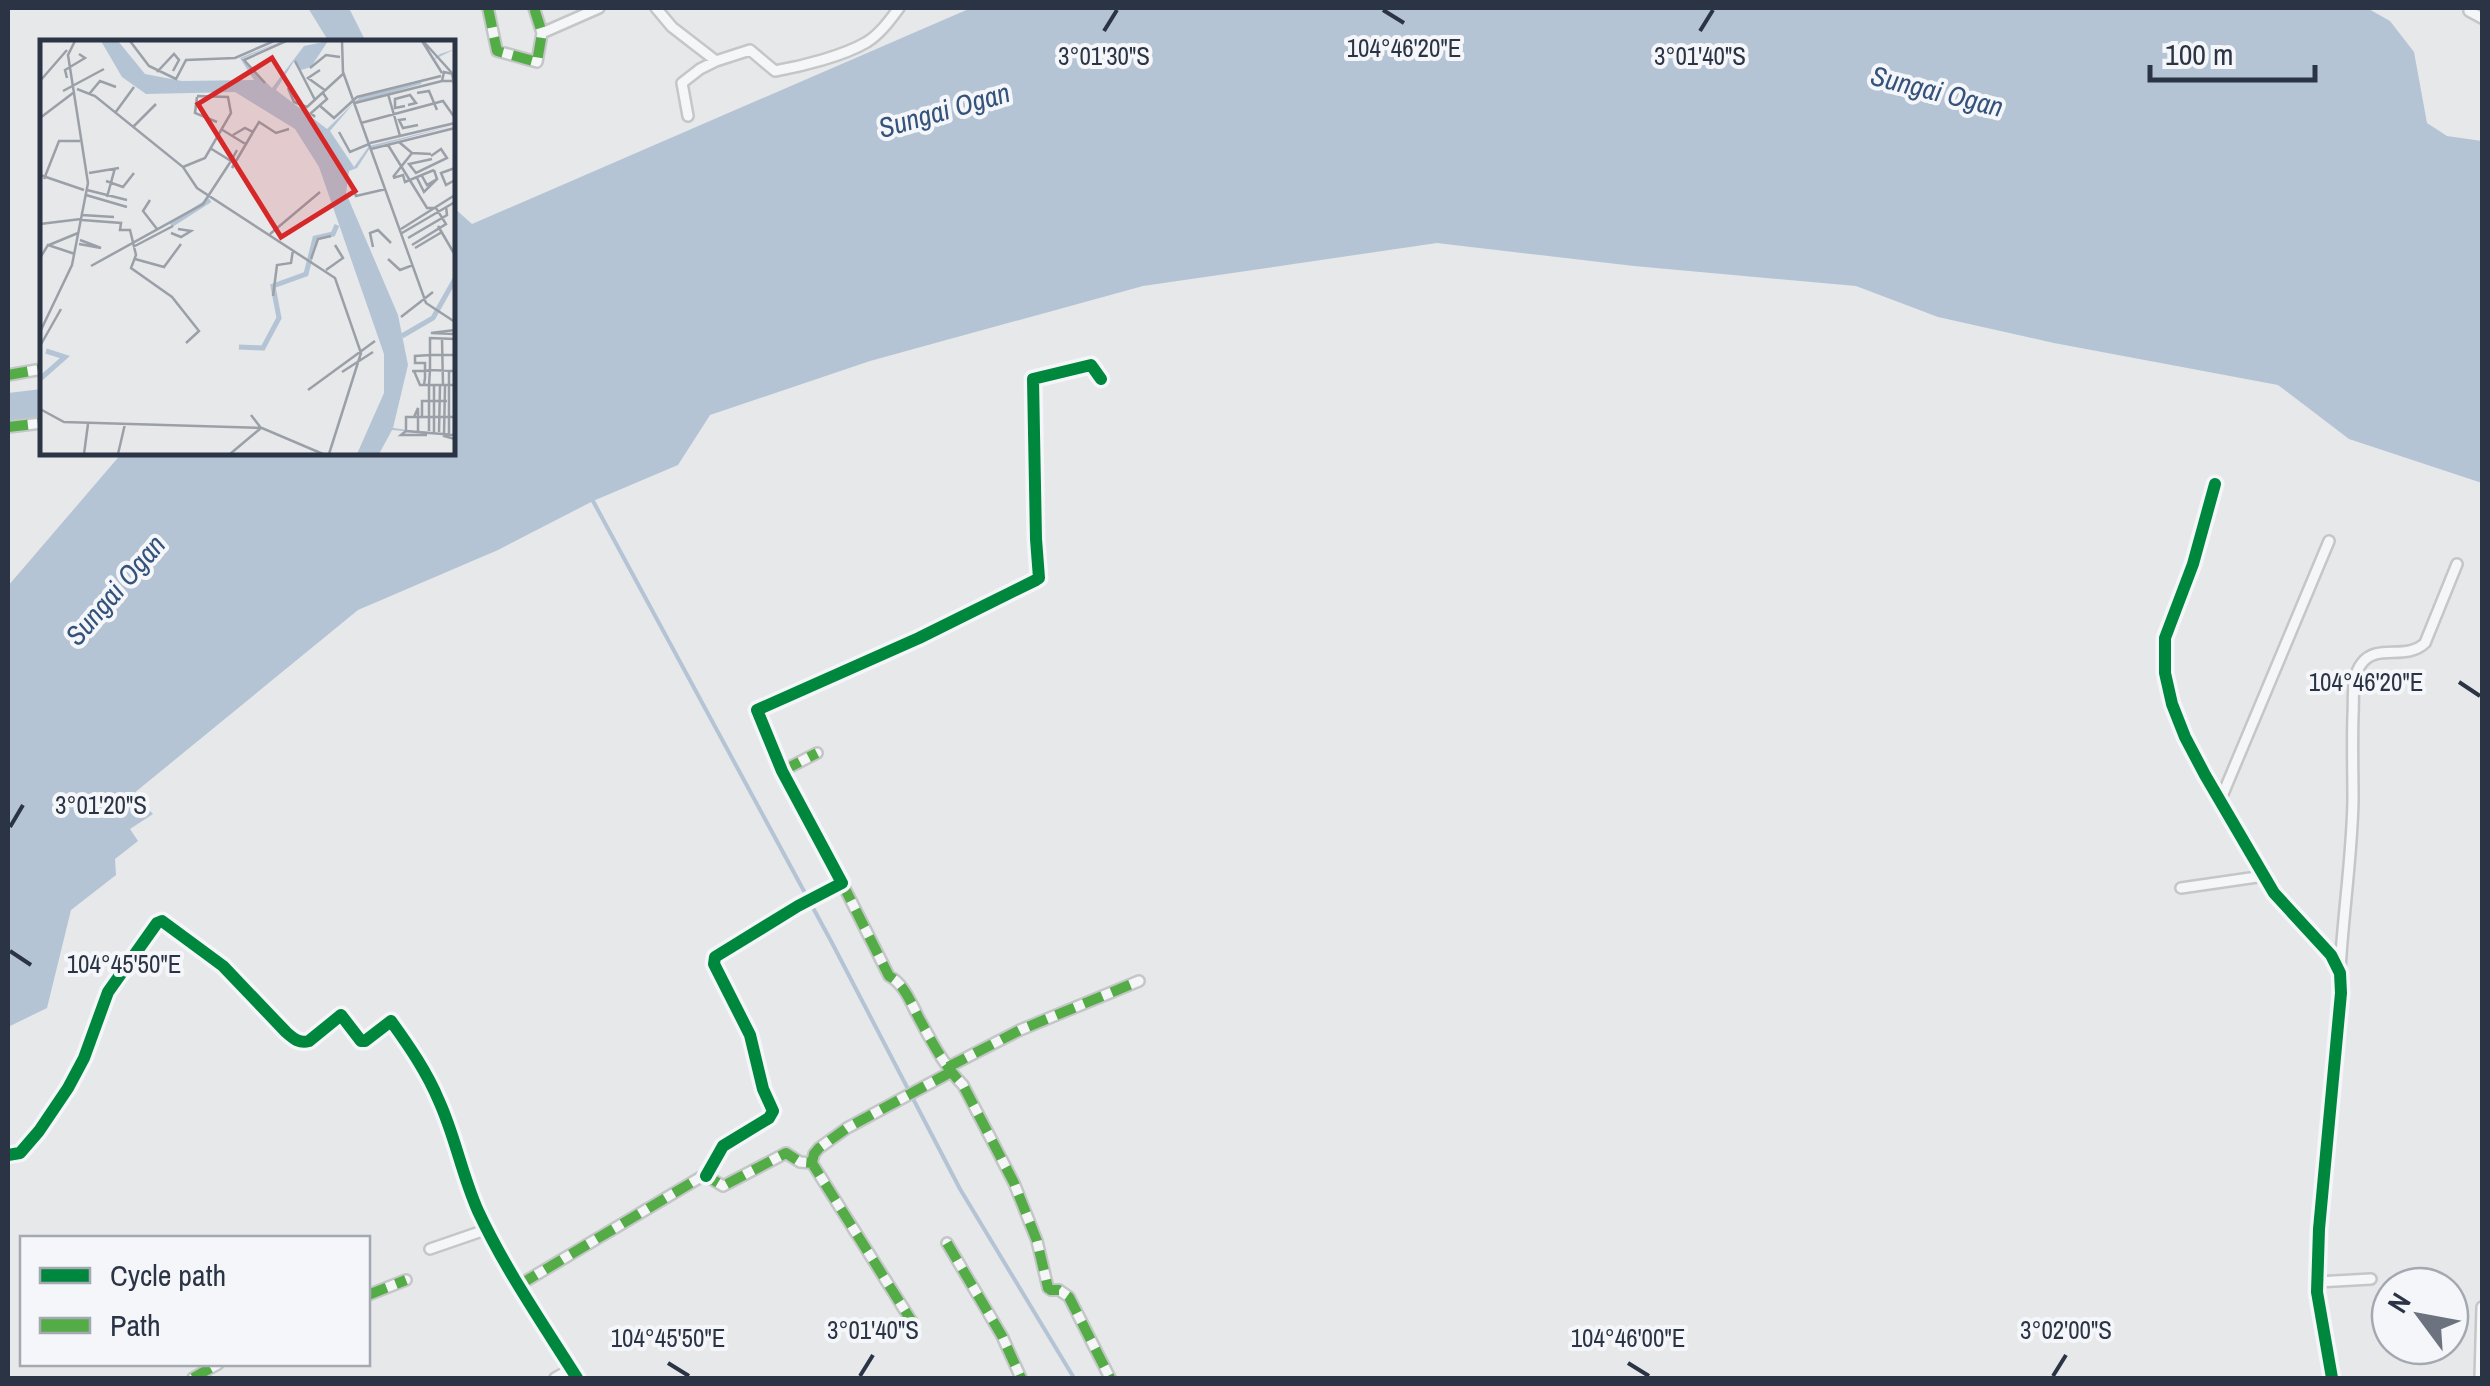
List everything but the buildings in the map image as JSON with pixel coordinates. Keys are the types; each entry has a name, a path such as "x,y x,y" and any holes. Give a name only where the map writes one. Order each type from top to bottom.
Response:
{"street":[{"path":"488,8 497,52 537,62 542,33 534,8"},
{"path":"542,33 598,8"},
{"path":"656,8 716,61"},
{"path":"688,116 682,83 700,69 750,50 776,71 827,58 870,40 900,8"},
{"path":"2469,11 2482,18"},
{"path":"1101,380 1090,365 1033,379 1039,578 757,712 838,885 889,976 900,982 949,1069 969,1096 1014,1182 1037,1241 1048,1288 1069,1297 1110,1378"},
{"path":"8,375 40,369"},
{"path":"8,427 40,422"},
{"path":"2216,484 2193,564 2165,638 2165,673 2172,704 2185,737 2274,893 2332,955 2340,973"},
{"path":"2220,801 2329,541"},
{"path":"2332,1378 2317,1282 2340,993 2357,671 2373,654 2401,654 2425,643 2457,564"},
{"path":"782,771 818,753"},
{"path":"2181,888 2264,876"},
{"path":"519,1285 706,1176 718,1151 770,1118 774,1111 763,1088 750,1035 714,960 718,954 838,885"},
{"path":"8,1155 22,1150 57,1106 84,1058 108,992 156,922 162,920 223,966 296,1040 308,1041 341,1015 362,1041 391,1021 439,1101 470,1194 488,1229 574,1374 555,1378"},
{"path":"914,1325 812,1163 814,1154 872,1112 940,1078 949,1069 1020,1030 1139,980"},
{"path":"706,1176 723,1186 786,1153 802,1163 812,1163"},
{"path":"430,1249 488,1229"},
{"path":"947,1242 1002,1336 1021,1378"},
{"path":"2317,1282 2370,1279"},
{"path":"370,1294 406,1280"},
{"path":"2480,1378 2482,1307"}],"water":[{"path":"308,8 349,8 365,40 328,40"},
{"name":"Sungai Ogan","path":"971,8 2367,8 2390,21 2414,52 2427,123 2447,136 2482,141 2482,483 2349,439 2278,385 1938,317 1856,286 1437,243 1143,286 870,361 710,415 678,465 593,501 498,550 358,610 133,794 153,814 130,829 138,841 115,859 116,875 71,910 47,1008 8,1027 8,586 120,455 455,455 455,209 472,224"},
{"path":"40,389 40,419 8,423 8,393"}],"waterway":[{"path":"589,499 831,941 960,1189 1074,1378"}],"marked path":[{"path":"488,8 497,51 537,62 542,33 534,8"},
{"path":"8,375 40,369"},
{"path":"8,427 40,423"},
{"path":"782,771 817,753"},
{"path":"842,883 889,976 904,990 940,1055 963,1085 1014,1183 1037,1241 1048,1288 1069,1297 1110,1378"},
{"path":"948,1067 1020,1030 1139,981"},
{"path":"812,1163 819,1148 847,1128 951,1072"},
{"path":"519,1285 701,1177 723,1186 786,1153 800,1162 812,1163 914,1325"},
{"path":"947,1243 1002,1336 1021,1378"},
{"path":"370,1294 406,1280"},
{"path":"193,1378 214,1366"}],"cycle path":[{"path":"706,1176 723,1146 769,1118 773,1111 763,1089 750,1035 714,964 715,957 842,883 782,771 757,710 919,638 1039,578 1033,379 1091,365 1101,379"},
{"path":"2215,484 2193,564 2165,638 2165,673 2172,704 2205,775 2274,893 2331,955 2340,973 2317,1292 2332,1378"},
{"path":"8,1155 20,1153 68,1088 84,1058 108,992 162,921 223,966 296,1040 309,1041 341,1015 361,1041 391,1021 434,1090 489,1233 577,1378"}]}
